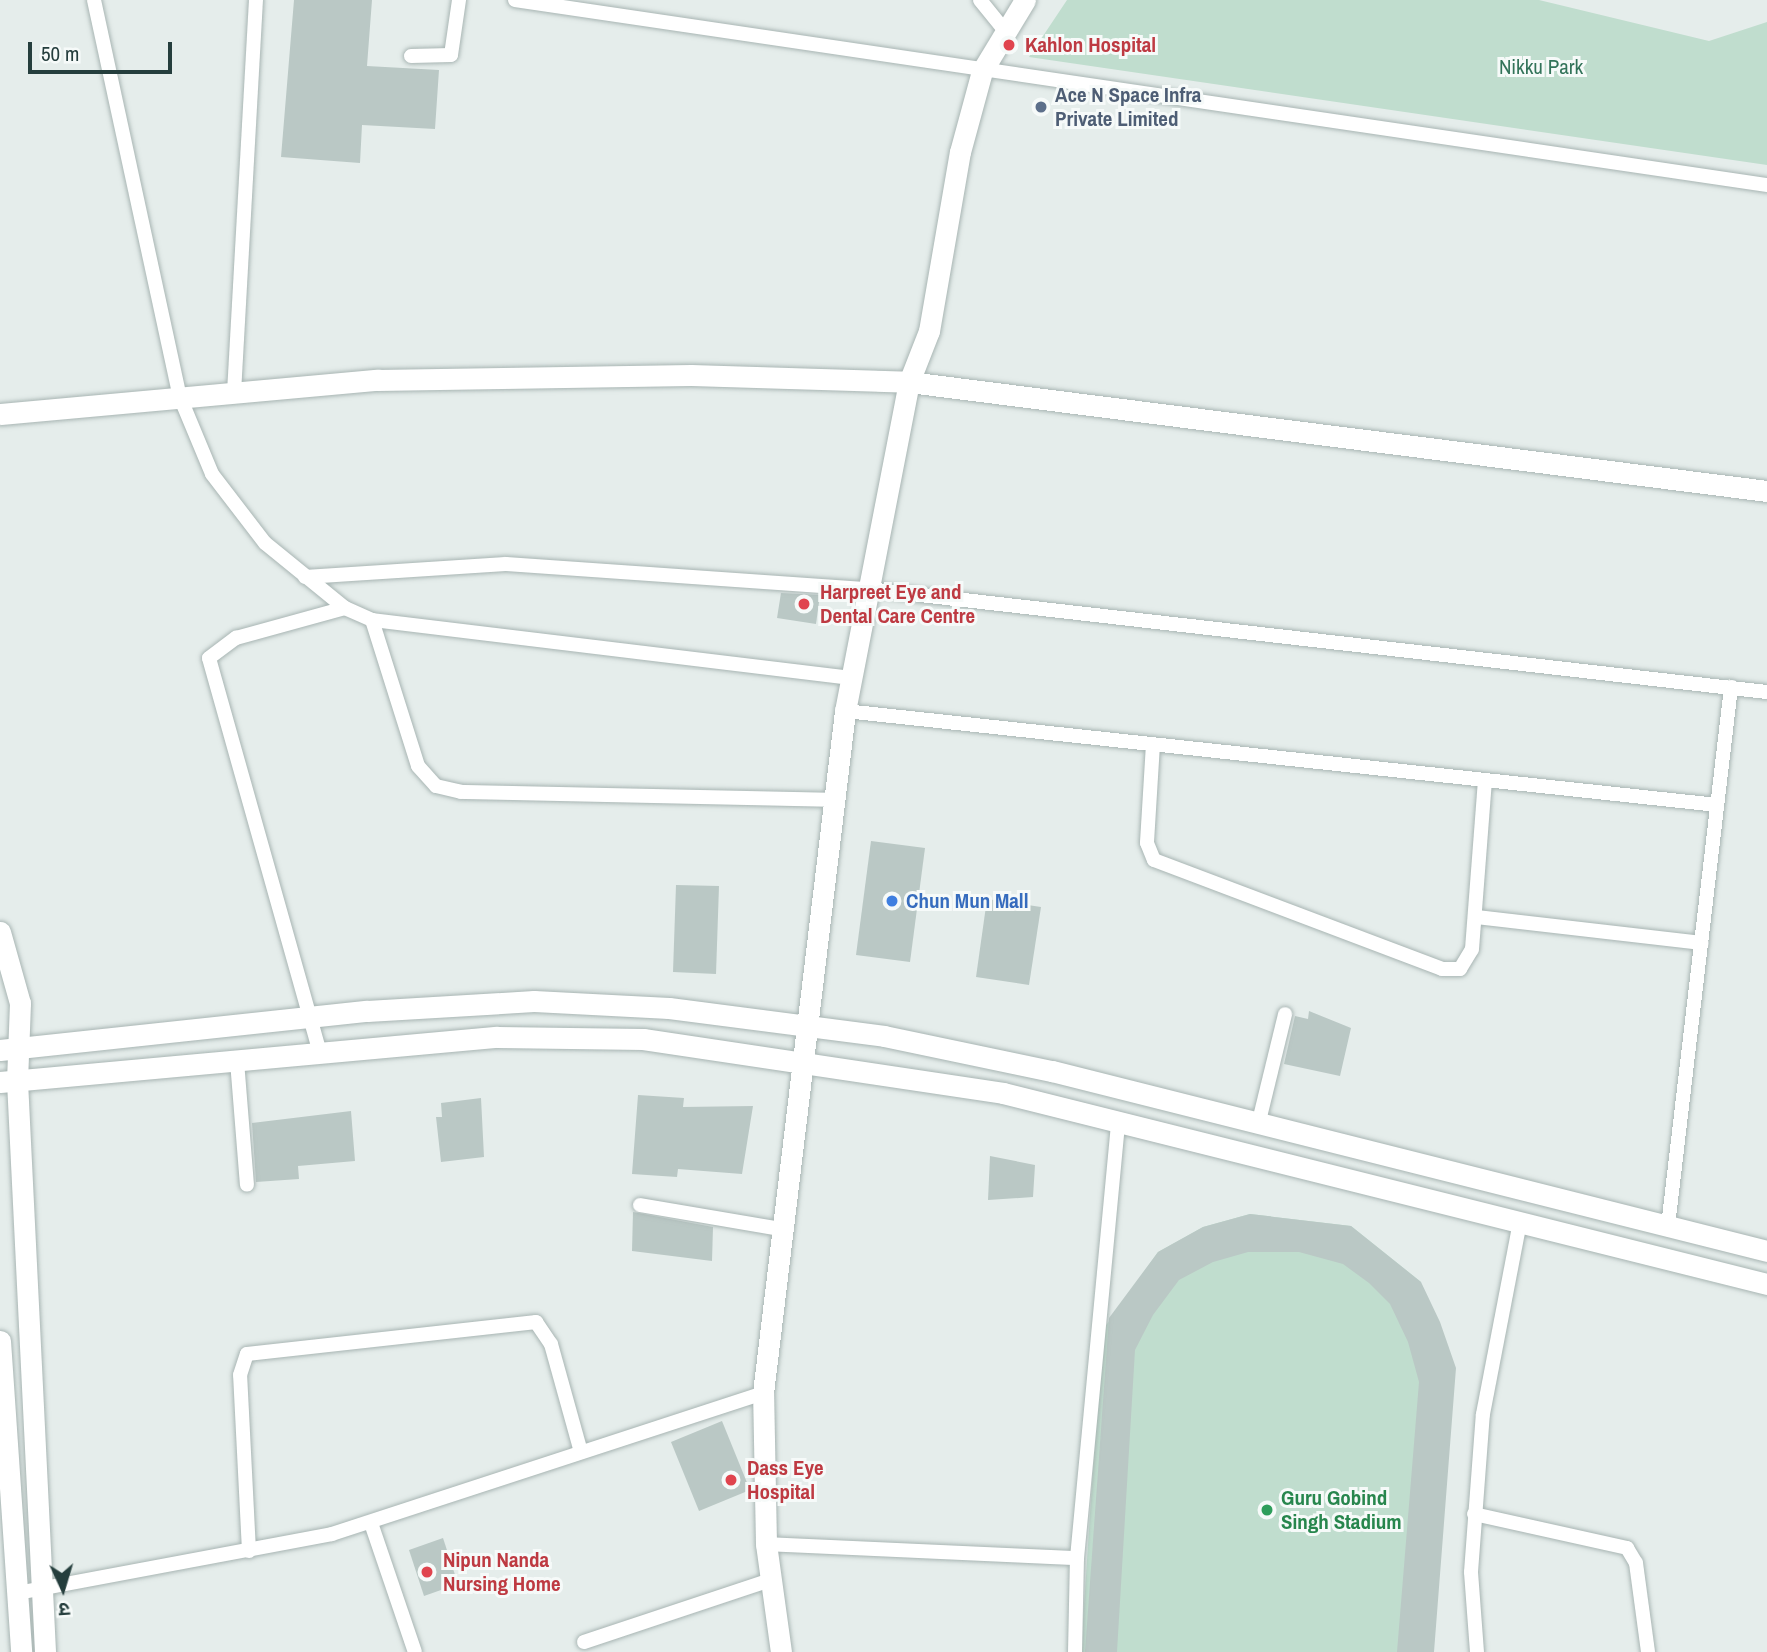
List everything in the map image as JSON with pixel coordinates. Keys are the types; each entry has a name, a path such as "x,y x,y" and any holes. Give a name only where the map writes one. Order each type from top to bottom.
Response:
{"street":[{"path":"94,0 180,397 232,505 305,577 345,608 372,620 850,678"},
{"path":"234,393 256,0"},
{"path":"411,56 450,55 458,0"},
{"path":"515,0 1767,185"},
{"path":"980,0 1005,31"},
{"path":"780,1652 766,1544 763,1393 800,1059 845,711 909,382 929,331 948,204 982,71 1025,0"},
{"path":"0,414 391,380 691,375 909,382 1767,491"},
{"path":"305,577 506,564 868,589 1767,692"},
{"path":"320,1053 209,658 236,638 345,608"},
{"path":"372,620 418,766 436,786 461,792 834,800"},
{"path":"1668,1226 1731,687"},
{"path":"845,711 1717,805"},
{"path":"1153,744 1147,843 1154,860 1442,969 1468,962 1477,917 1485,780"},
{"path":"1477,917 1701,943"},
{"path":"0,932 17,984 9,1082 45,1652"},
{"path":"10,1049 309,1017 534,1001 669,1008 804,1026 1052,1071 1767,1251"},
{"path":"1259,1121 1284,1014"},
{"path":"9,1082 497,1037 630,1038 800,1059 1003,1093 1118,1126 1767,1284"},
{"path":"237,1061 247,1185"},
{"path":"1074,1652 1077,1558 1118,1126"},
{"path":"640,1205 781,1229"},
{"path":"1597,1241 1601,1209"},
{"path":"1477,1652 1474,1514 1483,1414 1520,1222"},
{"path":"248,1551 240,1375 247,1354 536,1322 551,1344 581,1452"},
{"path":"0,1341 2,1417 21,1652"},
{"path":"17,1593 41,1591 248,1551 371,1523 763,1393"},
{"path":"1474,1514 1627,1548 1636,1563 1648,1652"},
{"path":"371,1523 415,1652"},
{"path":"766,1544 1077,1558"},
{"path":"584,1642 770,1580"}],"green space":[{"name":"Nikku Park","path":"1067,0 1539,0 1709,41 1767,22 1767,165 1029,57"},
{"name":"Guru Gobind Singh Stadium","path":"1250,1214 1351,1226 1421,1282 1434,1652 1081,1652 1102,1331 1158,1252 1203,1227"}],"building":[{"path":"294,0 372,0 367,66 439,70 435,129 362,125 360,163 281,157"},
{"path":"781,593 820,595 816,624 777,618"},
{"path":"871,841 925,848 910,962 856,955"},
{"path":"676,885 719,886 716,974 673,972"},
{"path":"987,899 1041,907 1029,985 976,977"},
{"path":"1309,1011 1351,1028 1340,1076 1284,1064 1295,1016 1308,1019"},
{"path":"638,1095 684,1098 683,1107 753,1106 742,1174 678,1169 677,1177 632,1174"},
{"path":"481,1098 484,1157 441,1162 436,1117 442,1117 441,1103"},
{"path":"351,1111 355,1161 298,1166 299,1179 256,1182 252,1123"},
{"path":"990,1156 1035,1165 1033,1197 988,1200"},
{"path":"633,1212 713,1227 712,1261 632,1251"},
{"path":"1250,1214 1351,1226 1421,1282 1440,1322 1456,1368 1434,1652 1397,1652 1419,1382 1408,1342 1390,1304 1369,1283 1343,1264 1299,1252 1248,1252 1213,1262 1179,1280 1153,1315 1135,1350 1117,1652 1085,1652 1109,1318 1158,1252 1203,1227"},
{"path":"722,1421 750,1490 699,1511 671,1442"},
{"path":"443,1538 458,1584 424,1596 409,1550"}],"place":[{"name":"Kahlon Hospital","path":"1009,45"},
{"name":"Ace N Space Infra Private Limited","path":"1041,107"},
{"name":"Harpreet Eye and Dental Care Centre","path":"804,604"},
{"name":"Chun Mun Mall","path":"892,901"},
{"name":"Dass Eye Hospital","path":"731,1480"},
{"name":"Guru Gobind Singh Stadium","path":"1267,1510"},
{"name":"Nipun Nanda Nursing Home","path":"427,1572"}]}
